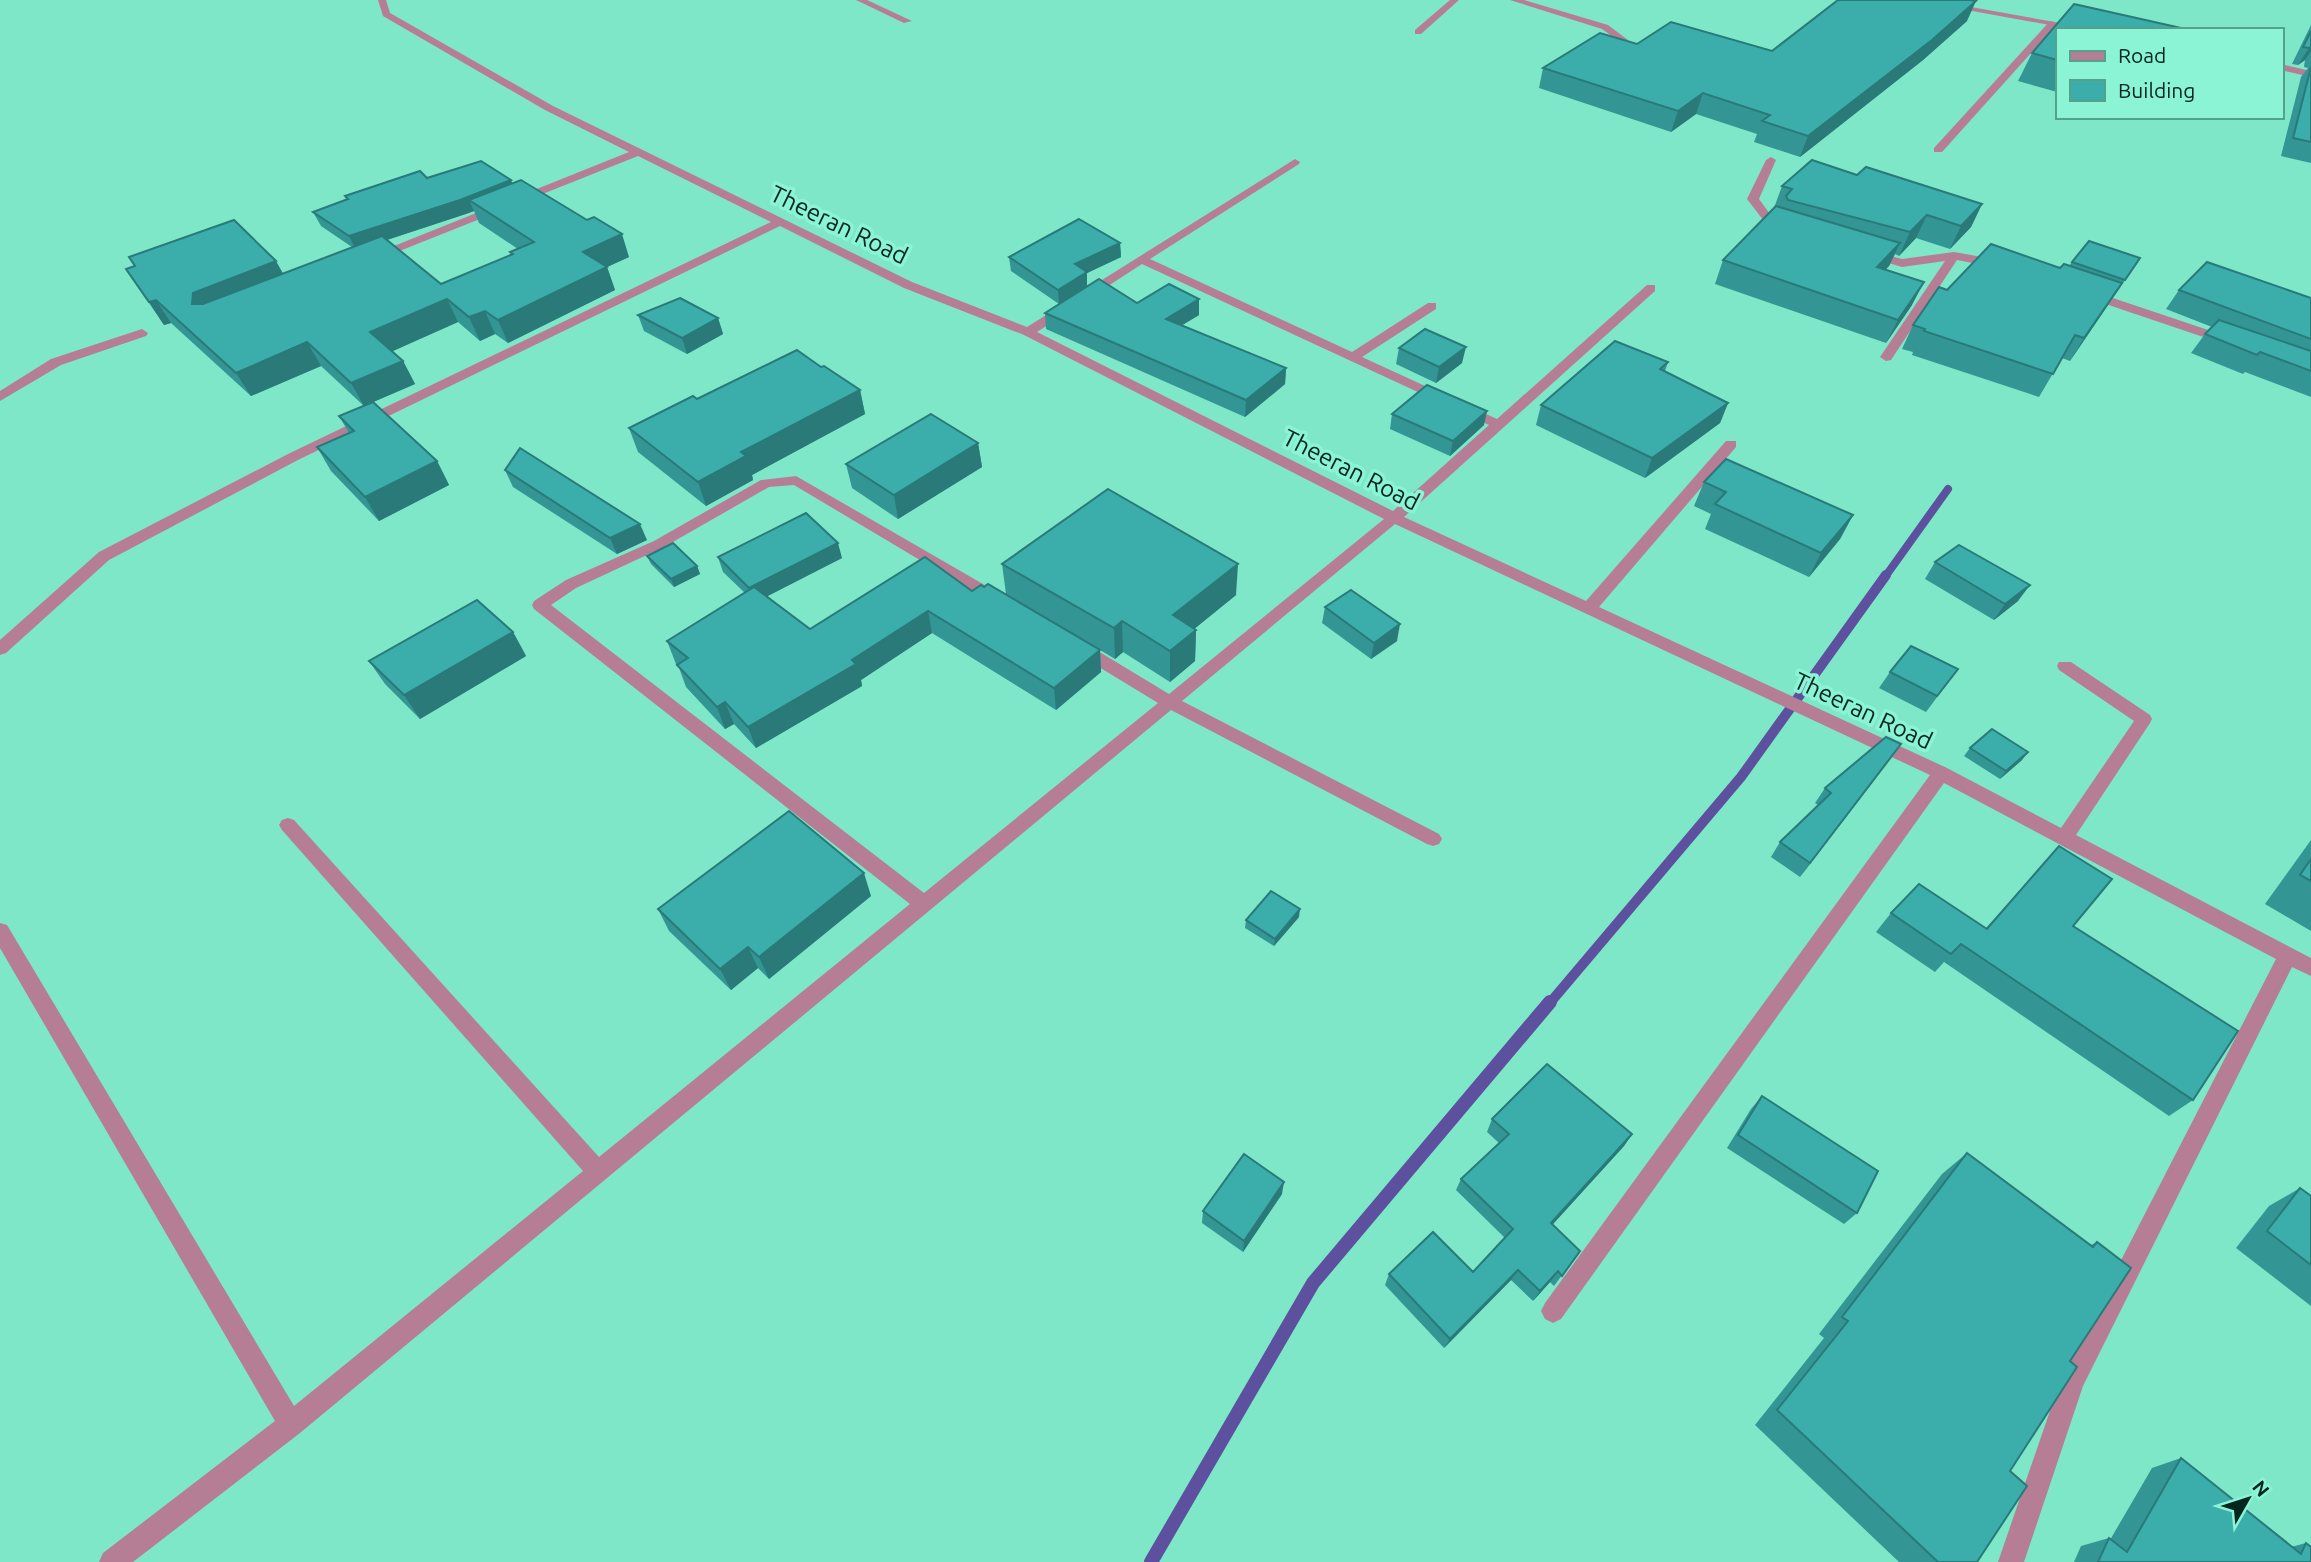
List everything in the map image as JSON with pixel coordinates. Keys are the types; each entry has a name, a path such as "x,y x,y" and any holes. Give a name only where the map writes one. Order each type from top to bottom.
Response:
{"street":[{"name":"Theeran Road","path":"382,0 386,14 549,108 908,285 1028,332 1394,518 1941,773 2311,968"},
{"path":"860,0 906,21"},
{"path":"1418,32 1455,0"},
{"path":"1514,0 1605,27 1623,40"},
{"path":"1916,0 1941,2 2083,28"},
{"path":"1938,150 2053,23"},
{"path":"2283,68 2311,74"},
{"path":"367,260 638,152"},
{"path":"1771,160 1753,199 1774,227 1799,234"},
{"path":"1028,332 1295,162"},
{"path":"0,649 104,556 293,457 780,222"},
{"path":"1863,252 1902,263 1954,256 2017,269"},
{"path":"1886,357 1954,256"},
{"path":"1140,260 1500,425"},
{"path":"112,1562 291,1424 1394,518 1651,288"},
{"path":"2081,291 2247,348"},
{"path":"1353,357 1432,306"},
{"path":"0,397 56,362 142,333"},
{"path":"1589,608 1731,444"},
{"path":"924,904 540,606 571,584 659,544 766,483 796,480 1007,605"},
{"path":"1065,639 1170,702 1433,839"},
{"path":"2064,838 2144,719 2065,666"},
{"path":"1553,1311 1941,773"},
{"path":"288,825 598,1172"},
{"path":"0,931 291,1424"},
{"path":"2011,1562 2072,1382 2288,955"}],"building":[{"path":"1838,0 1976,1 1932,40 1808,136 1762,121 1770,115 1703,93 1678,111 1543,68 1600,33 1637,44 1671,22 1772,51"},
{"path":"2074,4 2181,28 2056,28 2056,60 2032,53"},
{"path":"2311,31 2311,47 2303,47"},
{"path":"2311,67 2311,142 2293,138"},
{"path":"1812,160 1857,175 1866,167 1982,204 1961,226 1927,215 1910,232 1788,200 1786,196 1792,189 1782,186"},
{"path":"481,161 511,180 460,200 349,236 313,212 348,199 345,196 420,171 427,178"},
{"path":"521,180 587,220 594,217 622,234 583,252 607,267 498,320 485,311 469,317 447,299 370,332 403,361 351,383 307,342 236,373 156,300 149,302 126,269 135,266 129,257 234,220 276,261 193,293 192,304 203,304 382,236 441,284 513,254 510,252 534,242 469,200"},
{"path":"1776,206 1900,243 1877,267 1924,282 1898,320 1723,260"},
{"path":"1079,219 1120,243 1075,264 1087,272 1058,290 1009,257"},
{"path":"2089,241 2140,258 2125,280 2072,262"},
{"path":"1991,244 2060,268 2064,264 2122,283 2084,338 2075,335 2053,374 1913,325 1939,287 1947,290"},
{"path":"2207,262 2311,298 2311,339 2179,290"},
{"path":"1099,279 1137,303 1169,284 1199,299 1166,319 1286,368 1246,400 1045,313"},
{"path":"680,298 718,318 682,338 638,315"},
{"path":"2219,320 2311,351 2311,371 2260,352 2257,355 2205,334"},
{"path":"1425,329 1466,347 1439,367 1399,348"},
{"path":"1615,341 1668,362 1660,369 1728,403 1652,458 1541,405"},
{"path":"797,350 860,390 741,452 746,456 698,482 629,428 693,396 697,399"},
{"path":"1427,385 1487,411 1453,441 1392,414"},
{"path":"373,402 437,461 365,497 317,447 354,431 339,416"},
{"path":"931,414 978,443 894,495 846,464"},
{"path":"520,448 640,524 610,538 505,470"},
{"path":"1726,459 1853,515 1821,553 1715,504 1726,492 1704,482"},
{"path":"1108,489 1238,564 1173,615 1196,630 1170,651 1122,621 1114,628 1002,564"},
{"path":"806,513 838,543 749,588 718,557"},
{"path":"673,543 697,566 671,579 647,556"},
{"path":"1959,545 2030,585 2005,604 1935,562"},
{"path":"925,557 972,591 988,584 1100,650 1054,688 928,611 852,660 856,664 748,727 725,702 717,707 677,665 688,658 667,641 754,587 810,629"},
{"path":"1351,590 1400,624 1374,643 1325,607"},
{"path":"477,600 513,632 404,695 369,661"},
{"path":"1911,646 1958,669 1937,696 1890,672"},
{"path":"1992,729 2028,752 2006,771 1970,748"},
{"path":"1886,737 1901,744 1810,863 1780,842 1831,793 1825,788"},
{"path":"789,811 864,873 759,957 748,947 720,969 658,909"},
{"path":"2059,846 2112,879 2073,926 2238,1031 2193,1100 1961,944 1951,954 1891,913 1919,884 1987,929"},
{"path":"2311,859 2311,881 2300,875"},
{"path":"1271,891 1300,909 1275,939 1246,920"},
{"path":"1547,1064 1632,1134 1551,1223 1580,1251 1562,1276 1558,1271 1540,1291 1518,1270 1450,1339 1389,1274 1433,1232 1473,1272 1513,1229 1461,1179 1509,1134 1492,1119"},
{"path":"1762,1096 1878,1171 1857,1213 1738,1135"},
{"path":"1967,1153 2093,1247 2097,1242 2131,1268 2070,1361 2077,1367 2010,1471 2027,1486 1977,1562 1938,1562 1777,1410 1848,1321 1842,1317"},
{"path":"1244,1154 1284,1182 1244,1241 1203,1211"},
{"path":"2300,1188 2311,1196 2311,1265 2267,1231"},
{"path":"2181,1458 2301,1554 2306,1543 2311,1547 2311,1562 2098,1562 2109,1538 2127,1552"}],"waterway":[{"path":"1885,577 1948,489"},
{"path":"1549,1004 1741,777 1886,575"},
{"path":"1151,1562 1313,1283 1550,1002"}]}
